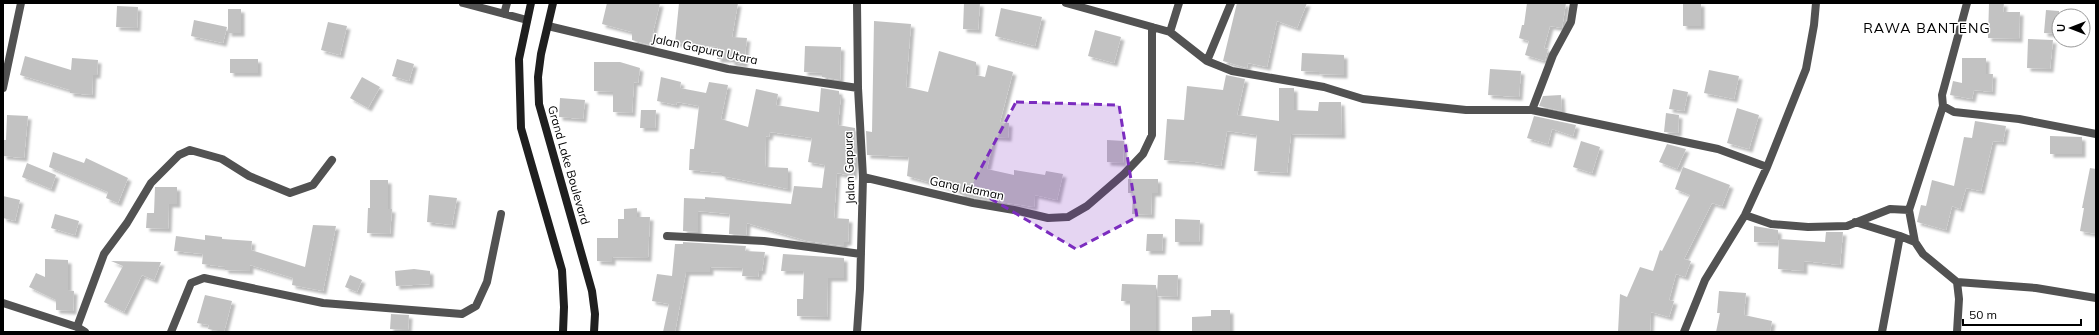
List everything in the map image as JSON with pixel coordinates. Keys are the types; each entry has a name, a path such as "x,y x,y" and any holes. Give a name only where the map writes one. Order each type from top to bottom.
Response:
{"street":[{"path":"3,88 21,3"},
{"path":"463,3 527,20"},
{"path":"504,14 507,3"},
{"path":"531,3 519,59 521,128 562,270 564,307 563,332"},
{"name":"Grand Lake Boulevard","path":"553,3 541,54 538,77 539,104 592,291 595,314 594,332"},
{"name":"Jalan Gapura","path":"857,3 858,88 863,177 857,332"},
{"path":"1066,3 1170,32 1207,61 1232,71 1324,87 1363,99 1466,110 1532,110 1718,148 1767,167"},
{"path":"1170,32 1179,3"},
{"path":"1207,61 1231,3"},
{"path":"1532,110 1553,55 1571,22 1574,3"},
{"path":"1684,332 1705,280 1745,216 1767,167 1806,69 1814,25 1816,3"},
{"path":"1967,3 1942,95 1943,106 1910,210 1915,242 1923,254 1956,282 2036,288 2096,298"},
{"name":"Jalan Gapura Utara","path":"548,26 728,69 858,88"},
{"name":"Gang Idaman","path":"863,177 973,203 1048,218 1068,217 1087,206 1124,174 1143,154 1152,135 1152,27"},
{"path":"1943,106 1954,112 2019,119 2096,134"},
{"path":"77,327 104,254 127,223 150,182 179,154 190,150 222,159 248,176 290,193 313,185 332,160"},
{"path":"1745,216 1772,224 1808,227 1847,226 1890,209 1910,210"},
{"path":"172,332 191,283 204,278 323,303 462,314 476,306 487,282 501,214"},
{"path":"1855,222 1915,242"},
{"path":"668,236 764,241 861,254"},
{"path":"1882,332 1900,236"},
{"path":"1956,282 1959,299 1957,332"},
{"path":"3,303 77,327 85,332"}],"highlighted area":[{"path":"1016,102 1119,105 1137,217 1076,249 971,187"}],"building":[{"path":"607,3 660,3 650,45 632,40 632,32 602,24"},
{"path":"679,3 738,3 732,37 747,38 744,64 731,62 731,59 717,59 718,47 675,43"},
{"path":"964,3 980,3 978,30 963,29"},
{"path":"1237,3 1307,3 1297,28 1277,21 1267,67 1248,63 1247,68 1223,61"},
{"path":"1527,3 1566,3 1562,28 1550,26 1544,48 1548,49 1545,61 1525,55 1529,41 1519,38 1522,25 1524,25"},
{"path":"1683,3 1701,3 1701,26 1683,26"},
{"path":"1989,3 2004,3 2003,12 2020,12 2019,39 1988,38"},
{"path":"117,6 138,7 137,28 116,27"},
{"path":"1001,8 1042,17 1035,46 995,36"},
{"path":"228,9 241,9 241,33 228,33"},
{"path":"2046,10 2051,10 2051,33 2044,33"},
{"path":"194,20 227,27 223,43 191,36"},
{"path":"874,21 911,24 906,87 928,92 939,51 976,62 976,75 985,77 988,65 1013,72 1000,122 1009,123 1008,138 994,137 987,169 1014,175 1014,170 1045,175 1046,171 1063,174 1057,200 1035,195 1034,207 974,198 960,194 960,191 907,176 909,157 867,155 866,131 872,132"},
{"path":"328,22 347,26 340,55 321,50"},
{"path":"1095,30 1121,37 1114,63 1088,56"},
{"path":"2028,39 2051,40 2052,48 2050,69 2027,68"},
{"path":"805,46 841,47 840,80 822,77 822,73 804,72"},
{"path":"1302,53 1344,55 1344,75 1319,74 1319,72 1301,71"},
{"path":"25,56 71,70 72,58 98,60 97,75 93,75 92,95 70,93 70,90 20,75"},
{"path":"1962,58 1986,58 1986,74 1993,74 1992,92 1974,90 1972,99 1950,95 1953,81 1962,83"},
{"path":"230,59 258,59 258,73 230,73"},
{"path":"397,59 414,64 409,81 392,76"},
{"path":"594,62 620,62 640,68 638,83 634,82 632,113 613,112 613,92 594,91"},
{"path":"1490,69 1521,71 1519,97 1488,95"},
{"path":"1709,70 1739,76 1734,99 1704,93"},
{"path":"1226,75 1245,79 1237,115 1279,121 1279,88 1294,88 1294,110 1318,111 1319,102 1341,102 1342,135 1291,134 1287,173 1254,171 1257,135 1227,131 1221,166 1195,162 1164,160 1167,119 1184,120 1187,86 1223,90"},
{"path":"362,77 380,87 368,108 350,98"},
{"path":"661,77 681,82 680,88 706,93 709,82 728,85 721,119 748,127 756,89 778,94 776,105 819,112 821,88 839,91 839,95 841,95 838,125 855,128 856,157 853,176 837,173 834,218 849,219 848,242 844,242 844,246 807,241 747,223 746,235 729,234 730,214 698,211 698,232 683,231 684,198 705,199 705,197 791,204 794,186 822,188 825,165 808,162 812,138 770,132 769,137 766,136 765,167 788,168 788,189 722,176 722,173 689,170 690,149 694,149 699,106 677,102 676,105 657,101"},
{"path":"1673,89 1688,92 1684,111 1669,109"},
{"path":"1561,95 1562,111 1539,106 1543,96"},
{"path":"560,98 585,100 583,119 559,117"},
{"path":"1737,108 1759,115 1749,149 1727,143"},
{"path":"641,110 656,110 655,128 640,128"},
{"path":"1666,113 1679,115 1678,133 1664,132"},
{"path":"7,115 28,116 24,158 3,156 3,140 6,140"},
{"path":"1534,116 1576,125 1573,136 1552,129 1548,144 1527,138"},
{"path":"1975,121 2006,126 2003,142 1993,141 1981,191 1966,188 1960,209 1952,206 1946,230 1917,222 1921,205 1926,206 1932,180 1954,186 1964,137 1972,138"},
{"path":"2050,136 2082,137 2082,154 2050,154"},
{"path":"1107,140 1124,141 1123,163 1107,162"},
{"path":"1581,141 1600,147 1592,173 1573,167"},
{"path":"1667,144 1686,149 1677,169 1659,162"},
{"path":"53,152 84,163 86,158 128,178 118,203 106,198 108,192 49,167"},
{"path":"27,163 56,175 51,189 22,177"},
{"path":"1683,167 1730,185 1722,206 1712,203 1684,259 1691,261 1685,277 1676,274 1669,300 1674,301 1669,317 1651,312 1650,332 1618,332 1620,294 1627,297 1640,267 1653,271 1660,250 1662,251 1690,195 1675,189"},
{"path":"2090,168 2096,169 2096,234 2080,231 2084,208 2082,208"},
{"path":"1128,179 1158,179 1158,193 1152,193 1151,215 1132,214 1133,193 1128,193"},
{"path":"370,180 388,180 388,209 392,209 390,234 367,233 368,208 370,208"},
{"path":"155,187 177,187 177,204 169,204 168,229 146,228 147,213 154,213"},
{"path":"429,195 457,198 452,225 427,222"},
{"path":"3,196 20,200 15,221 3,218"},
{"path":"637,208 637,217 650,217 648,258 612,257 612,262 597,261 597,238 618,238 618,219 624,219 624,209"},
{"path":"55,214 79,221 75,235 51,228"},
{"path":"1175,219 1200,220 1199,242 1175,242"},
{"path":"313,225 336,226 323,291 292,285 293,278 250,265 250,271 225,270 225,267 202,264 203,254 174,251 176,236 205,240 205,235 222,237 222,239 252,241 251,250 305,267"},
{"path":"1754,226 1778,230 1778,243 1754,242"},
{"path":"1826,232 1843,232 1840,265 1804,261 1804,271 1778,269 1779,239 1825,242"},
{"path":"1147,234 1163,234 1162,251 1146,251"},
{"path":"683,242 746,246 745,251 765,252 762,271 759,271 758,277 742,276 743,268 710,267 710,272 686,272 675,332 663,332 669,304 652,301 657,274 672,276 675,244 683,244"},
{"path":"783,254 844,258 844,278 828,278 827,317 797,316 797,299 803,299 804,271 781,271"},
{"path":"45,259 68,260 68,290 74,291 73,311 56,310 56,300 29,287 36,273 45,277"},
{"path":"111,261 161,262 154,280 142,275 124,312 104,302 123,266"},
{"path":"414,269 430,271 430,284 396,286 395,271"},
{"path":"350,275 362,280 357,292 345,287"},
{"path":"1158,275 1178,275 1177,297 1157,296"},
{"path":"1122,284 1156,285 1156,332 1130,332 1130,301 1121,301"},
{"path":"1719,291 1746,293 1744,315 1772,321 1770,332 1716,332 1720,313 1717,313"},
{"path":"205,295 232,301 224,332 208,329 209,325 197,323"},
{"path":"1211,310 1230,310 1230,332 1192,332 1192,317 1211,316"},
{"path":"391,314 409,315 408,330 390,329"}],"district":[{"name":"RAWA BANTENG","path":"1927,28"}]}
